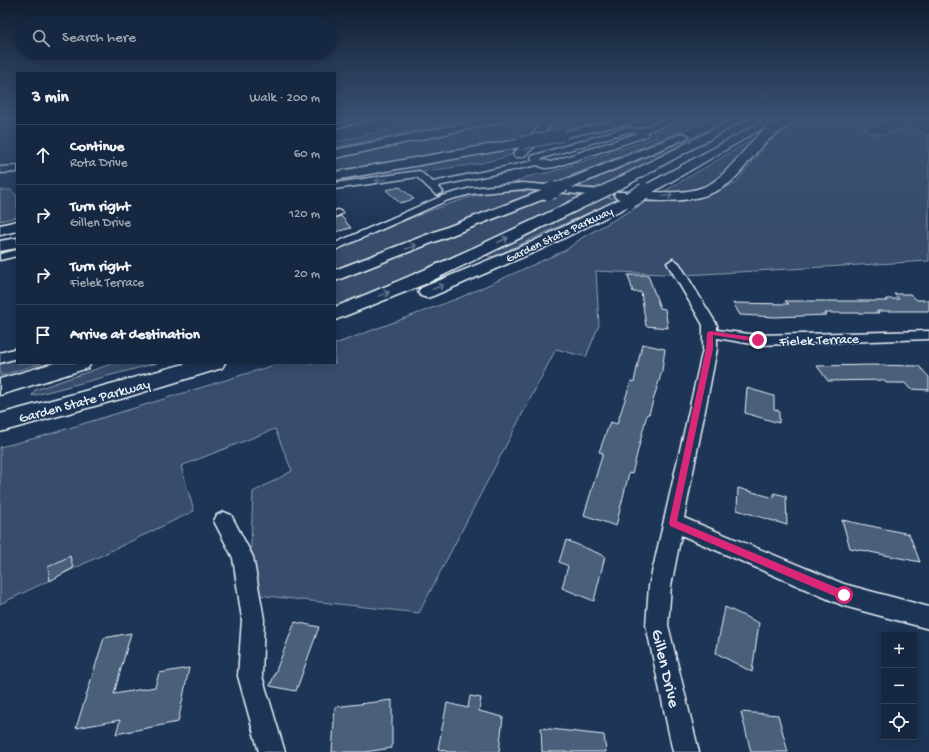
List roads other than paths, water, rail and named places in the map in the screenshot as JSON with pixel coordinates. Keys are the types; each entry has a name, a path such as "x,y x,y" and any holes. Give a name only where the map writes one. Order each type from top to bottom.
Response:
{"highway":[{"path":"336,176 459,154"},
{"path":"419,174 481,166 506,160 517,154"},
{"path":"336,276 549,192 640,154"},
{"path":"336,314 434,273 600,193 674,154"},
{"name":"Garden State Parkway","path":"336,324 409,298 510,258 588,222 710,154"},
{"path":"600,193 660,197 687,194 711,188 726,180 749,154"},
{"path":"0,230 16,226"},
{"path":"0,246 16,242"},
{"path":"0,387 77,364"},
{"path":"0,412 178,364"},
{"name":"Garden State Parkway","path":"0,423 117,392 211,364"}],"street":[{"path":"431,185 538,162 545,165 552,165 586,154"},
{"path":"0,170 16,169"},
{"path":"336,186 419,174 445,198"},
{"path":"336,247 445,198 482,189 513,186 600,193"},
{"path":"0,257 16,253"},
{"name":"Gillen Drive","path":"673,263 710,325 710,349 660,586 657,625 686,752"},
{"name":"Fielek Terrace","path":"710,333 758,340 929,335"},
{"path":"0,358 16,353"},
{"path":"224,521 243,557 253,619 250,676 272,752"},
{"path":"673,523 844,595 929,618"}]}
